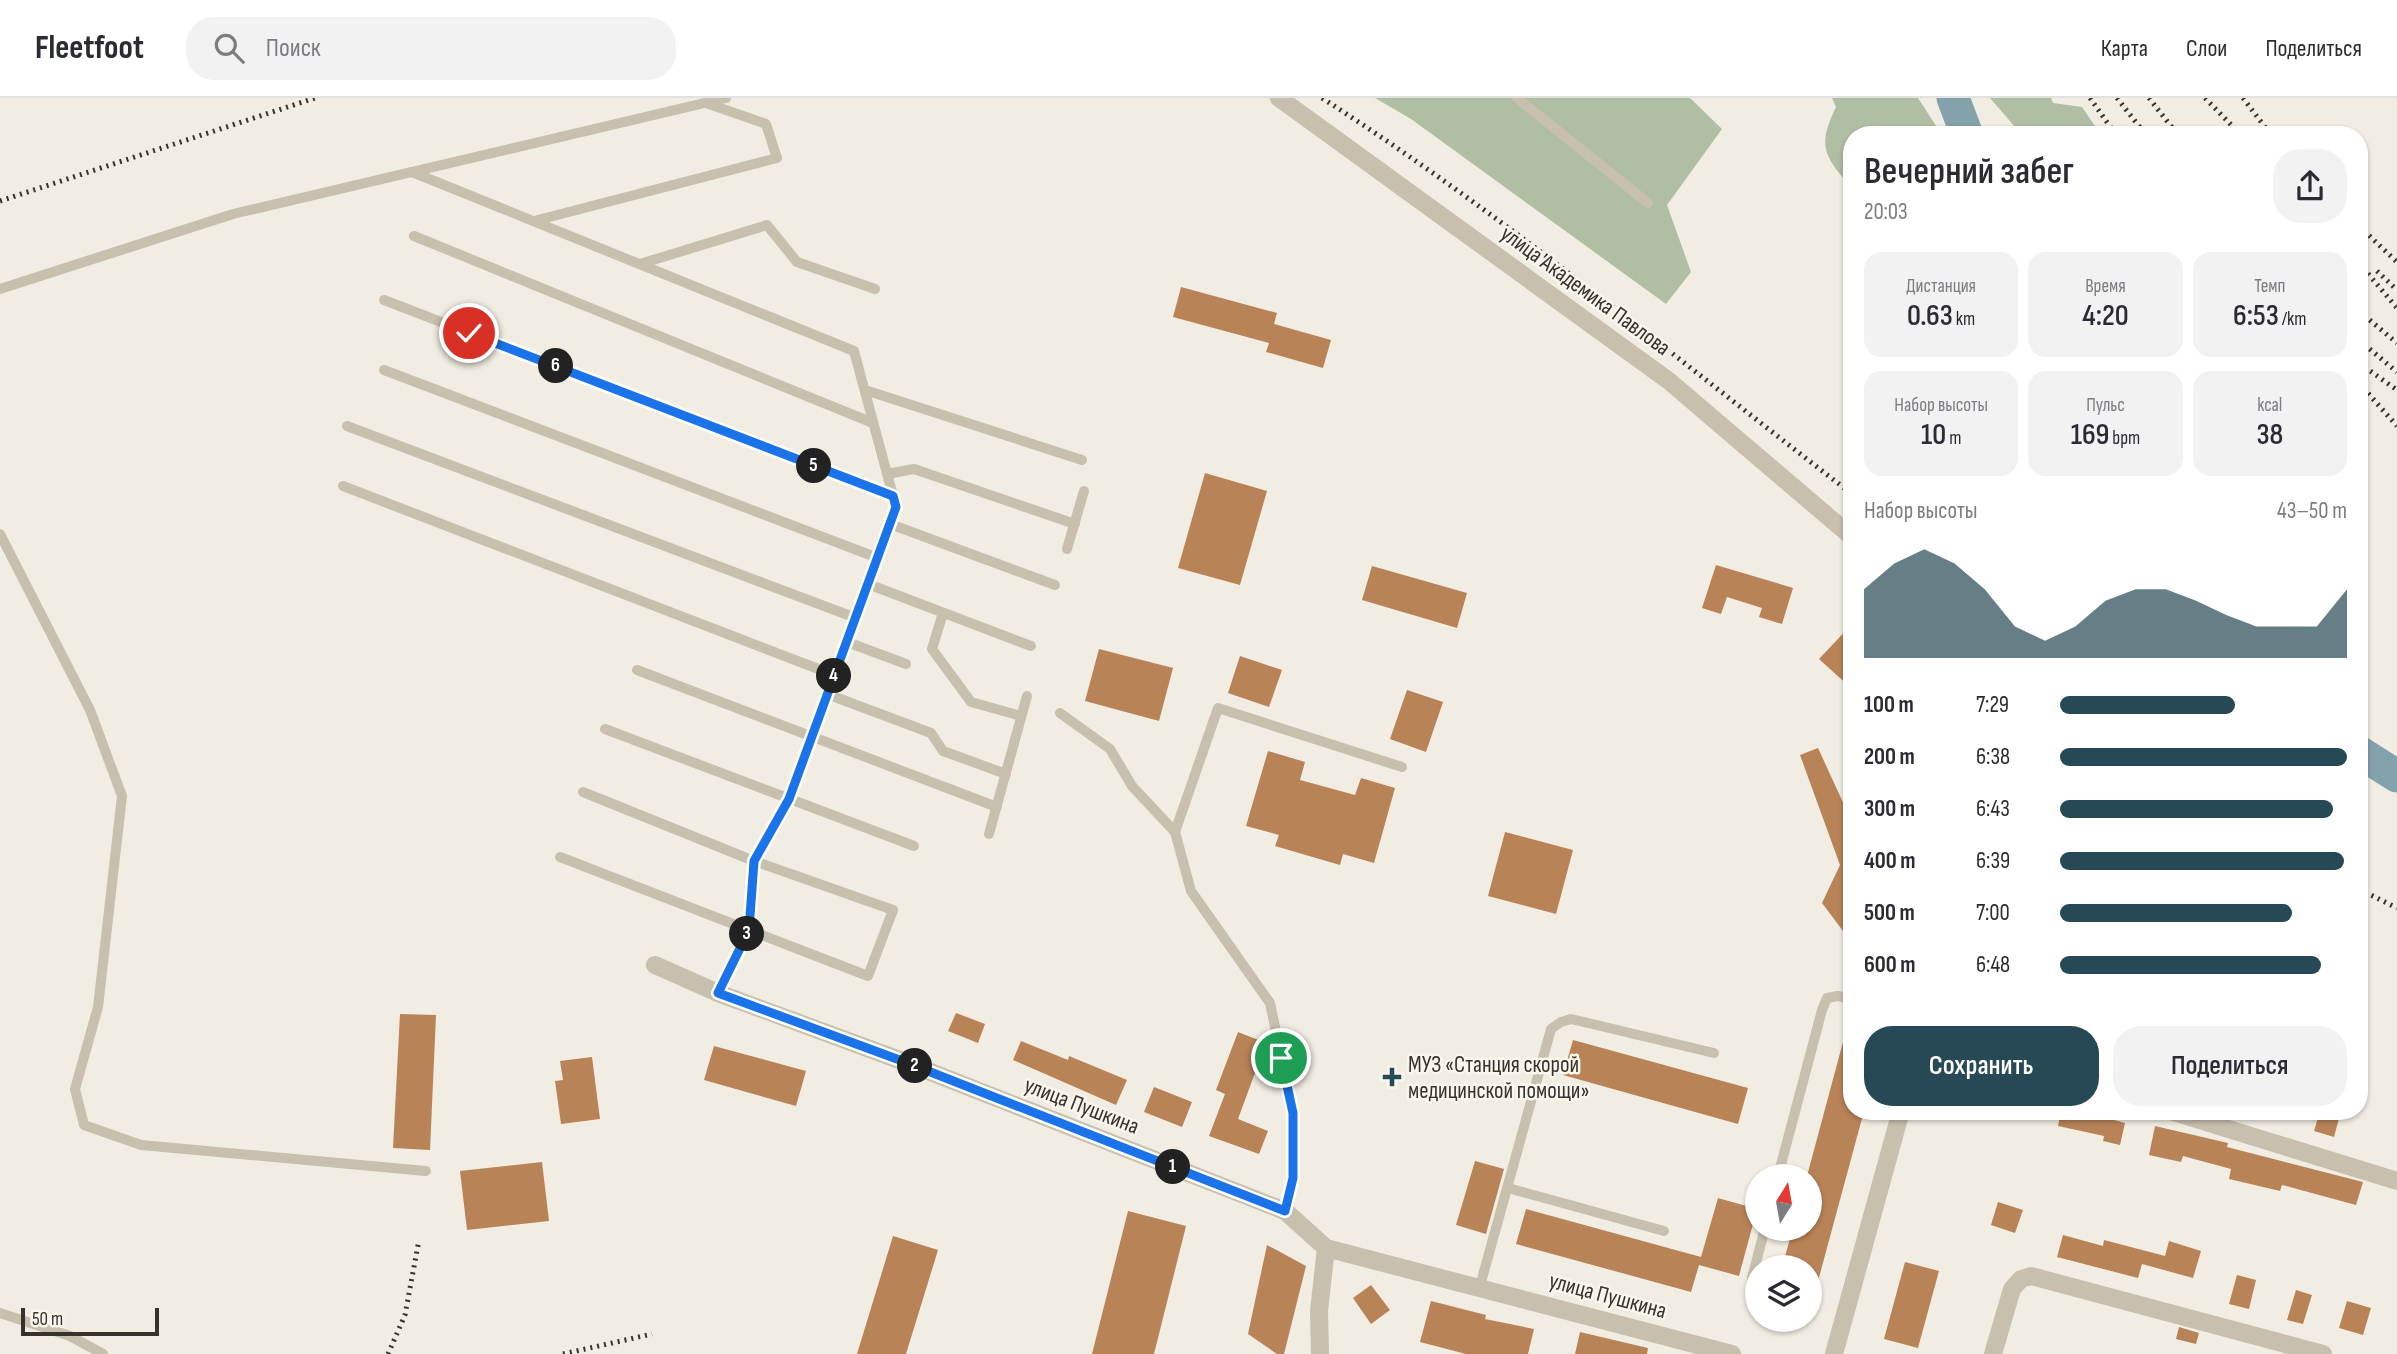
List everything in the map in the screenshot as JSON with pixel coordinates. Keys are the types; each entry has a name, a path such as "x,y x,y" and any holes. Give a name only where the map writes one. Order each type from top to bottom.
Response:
{"street":[{"name":"улица Академика Павлова","path":"1279,98 1669,381 1843,529"},
{"name":"улица Пушкина","path":"655,965 718,993 905,1062 1285,1211 1326,1248 1480,1286 1732,1354"},
{"path":"1834,1354 1899,1120"},
{"path":"2199,1120 2397,1181"},
{"path":"1320,1354 1319,1311 1326,1248"},
{"path":"1993,1354 2012,1289 2021,1279 2031,1276 2323,1354"}],"lane":[{"path":"0,289 233,214 726,98"},
{"path":"1517,98 1648,203"},
{"path":"534,221 776,158 766,124 705,103"},
{"path":"412,172 854,351 896,507 789,799 754,861 749,930 718,993"},
{"path":"640,264 767,225 797,262 875,289"},
{"path":"414,236 873,423"},
{"path":"384,300 893,496"},
{"path":"384,370 878,558"},
{"path":"865,390 1082,460"},
{"path":"347,426 856,618"},
{"path":"887,474 914,469 1075,524"},
{"path":"343,486 834,675"},
{"path":"1067,549 1084,491"},
{"path":"890,524 1055,585"},
{"path":"0,534 90,710 122,796 98,1007 75,1089 84,1125 141,1144 426,1171"},
{"path":"868,584 1031,646"},
{"path":"943,612 932,649 971,702 1021,716"},
{"path":"847,642 906,664"},
{"path":"637,670 997,807"},
{"path":"827,694 931,733 943,751 1006,774"},
{"path":"989,834 1027,696"},
{"path":"1175,832 1217,708 1402,767"},
{"path":"1060,713 1110,749 1132,786 1175,832 1191,891 1270,1003 1293,1113 1293,1178 1285,1211"},
{"path":"605,729 914,846"},
{"path":"560,857 868,976 892,910 754,861 583,792"},
{"path":"1782,1164 1822,1010 1827,998 1843,997"},
{"path":"1480,1286 1551,1029 1571,1019 1714,1053"},
{"path":"1508,1188 1664,1231"},
{"path":"0,1313 70,1336 103,1354"}],"green space":[{"path":"1375,98 1690,98 1722,129 1667,205 1691,272 1666,304 1411,119"},
{"path":"1832,98 1918,98 1936,126 1843,126 1843,177 1829,158 1825,141 1836,107"},
{"path":"1990,98 2051,98 2053,103 2082,107 2095,126 2014,126"}],"building":[{"path":"1181,287 1277,313 1274,324 1331,340 1323,368 1266,352 1269,343 1173,317"},
{"path":"1205,473 1267,491 1240,585 1178,568"},
{"path":"1716,565 1793,588 1782,624 1759,617 1762,608 1727,597 1721,614 1702,608"},
{"path":"1372,566 1467,593 1457,628 1362,600"},
{"path":"1843,634 1843,681 1819,659"},
{"path":"1099,649 1173,668 1159,721 1085,701"},
{"path":"1240,656 1282,670 1269,707 1228,693"},
{"path":"1407,690 1443,702 1426,752 1390,739"},
{"path":"1818,748 1843,802 1843,931 1822,903 1840,865 1800,755"},
{"path":"1268,751 1305,762 1300,780 1355,795 1361,778 1395,788 1374,863 1343,854 1340,865 1275,846 1279,835 1246,826"},
{"path":"1505,832 1573,850 1556,914 1488,896"},
{"path":"956,1013 985,1024 978,1043 948,1031"},
{"path":"400,1014 436,1015 430,1150 393,1148"},
{"path":"1238,1032 1266,1043 1238,1119 1268,1131 1259,1154 1209,1136 1225,1094 1216,1090"},
{"path":"1573,1040 1748,1088 1738,1124 1563,1075"},
{"path":"1021,1041 1068,1060 1069,1056 1127,1080 1116,1105 1013,1060"},
{"path":"1843,1042 1843,1120 1862,1120 1822,1266 1822,1255 1785,1255 1789,1241 1822,1241 1822,1164 1810,1164"},
{"path":"714,1046 806,1071 796,1106 704,1080"},
{"path":"592,1057 600,1119 561,1124 555,1081 563,1080 560,1061"},
{"path":"1154,1087 1192,1102 1182,1127 1144,1112"},
{"path":"2059,1120 2114,1120 2125,1123 2120,1145 2103,1141 2104,1136 2058,1126"},
{"path":"2317,1120 2339,1120 2334,1137 2314,1131"},
{"path":"2155,1126 2228,1143 2227,1147 2363,1182 2356,1205 2282,1185 2280,1191 2229,1179 2231,1169 2183,1156 2181,1162 2149,1155"},
{"path":"1475,1161 1504,1169 1486,1234 1456,1225"},
{"path":"542,1162 549,1221 467,1230 460,1171"},
{"path":"1718,1198 1745,1206 1745,1241 1748,1241 1739,1276 1699,1265 1691,1292 1516,1244 1526,1209 1701,1257"},
{"path":"1998,1202 2023,1210 2015,1233 1991,1225"},
{"path":"1128,1211 1186,1226 1154,1354 1092,1354"},
{"path":"2063,1235 2103,1246 2104,1240 2165,1256 2169,1241 2201,1251 2193,1278 2142,1264 2138,1278 2057,1257"},
{"path":"893,1236 938,1250 906,1354 857,1354"},
{"path":"1267,1245 1306,1266 1284,1354 1277,1354 1248,1334"},
{"path":"1905,1262 1939,1271 1918,1348 1884,1339"},
{"path":"2237,1275 2256,1280 2249,1309 2229,1304"},
{"path":"1371,1285 1390,1310 1371,1324 1353,1298"},
{"path":"2296,1290 2312,1295 2303,1324 2287,1320"},
{"path":"1431,1301 1486,1315 1485,1319 1534,1329 1528,1354 1466,1354 1420,1342"},
{"path":"2347,1301 2371,1308 2363,1335 2339,1328"},
{"path":"2179,1327 2199,1333 2196,1344 2176,1339"},
{"path":"1580,1332 1648,1348 1647,1354 1575,1354"}],"waterway":[{"path":"1953,98 1964,126"},
{"path":"2368,758 2397,776"}],"railway":[{"path":"0,201 315,98"},
{"path":"1322,98 1525,240 1843,487"},
{"path":"2090,98 2110,126"},
{"path":"2117,98 2139,126"},
{"path":"2149,98 2171,126"},
{"path":"2205,98 2232,126"},
{"path":"2243,98 2264,126"},
{"path":"2368,235 2397,262"},
{"path":"2377,271 2397,290"},
{"path":"2368,274 2397,308"},
{"path":"2368,319 2397,343"},
{"path":"2368,348 2397,372"},
{"path":"2368,369 2397,390"},
{"path":"2368,393 2397,426"},
{"path":"2368,894 2397,908"},
{"path":"388,1354 405,1315 419,1240"},
{"path":"563,1354 652,1334"}],"place":[{"name":"МУЗ «Станция скорой медицинской помощи»","path":"1392,1077"}],"route":[{"path":"469,333 893,496 896,507 789,799 754,861 749,930 718,993 905,1062 1285,1211 1293,1178 1293,1113 1281,1058"}]}
